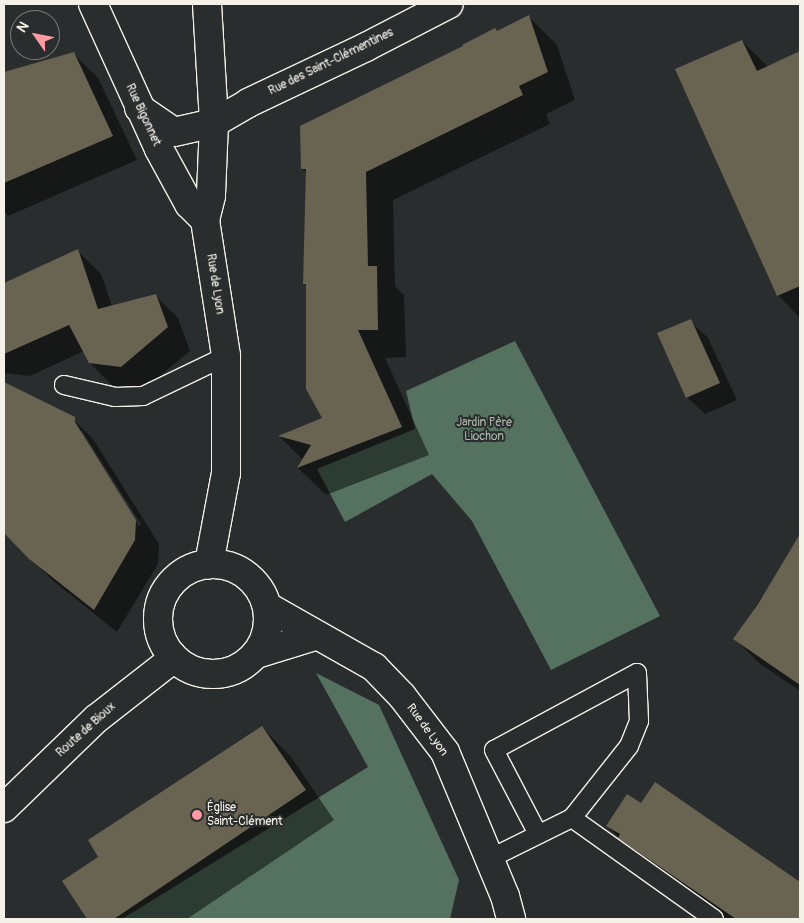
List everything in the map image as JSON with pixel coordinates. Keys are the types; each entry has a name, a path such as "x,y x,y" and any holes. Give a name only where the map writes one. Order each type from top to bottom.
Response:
{"street":[{"name":"Rue Bigonnet","path":"93,4 159,149 189,204 205,220"},
{"name":"Rue de Lyon","path":"207,4 214,123 211,196 205,220 226,356 226,473 209,564"},
{"name":"Rue des Saint-Clémentines","path":"214,123 248,103 366,47 449,4"},
{"path":"139,108 174,132 214,123"},
{"path":"159,149 214,123"},
{"path":"209,564 225,565 240,570 257,586 268,608 268,624 264,640 256,654 244,665 230,672 215,675 199,673 184,666 172,656 163,644 158,629 158,614 162,598 169,585 180,574 194,567 209,564"},
{"name":"Rue de Lyon","path":"268,608 374,667 402,696 445,752 505,896 511,919"},
{"path":"256,654 316,636"},
{"name":"Route de Bioux","path":"4,808 96,719 169,662 172,656"}],"lane":[{"path":"64,384 115,397 143,396 226,356"},
{"path":"489,859 572,818 629,746 639,721 637,673 494,750 538,834"},
{"path":"572,818 714,919"}],"green space":[{"name":"Jardin Père Liochon","path":"515,341 660,616 551,670 472,521 432,474 345,522 317,469 415,429 406,391"},
{"path":"316,673 379,705 459,880 450,919 122,919 368,767"}],"building":[{"path":"529,15 548,72 519,86 523,95 366,172 368,266 377,266 378,330 358,330 402,427 297,468 311,445 278,436 322,418 306,389 306,284 303,284 306,169 301,169 300,126 463,46 495,28 497,31"},
{"path":"742,40 757,71 800,51 800,286 777,296 675,69"},
{"path":"74,52 113,136 4,183 4,72 46,60 60,60 60,56"},
{"path":"78,249 98,309 156,294 168,327 121,367 89,363 69,325 4,354 4,283"},
{"path":"691,319 720,383 686,398 657,333"},
{"path":"4,382 75,417 75,422 136,520 135,540 94,610 28,558 4,533"},
{"path":"800,534 800,685 733,639 758,604"},
{"name":"Église Saint-Clément","path":"262,726 306,790 114,919 87,919 62,881 98,857 88,840"},
{"path":"655,782 800,882 800,919 736,919 618,838 620,834 606,826 627,794 641,803"}],"place":[{"name":"Église Saint-Clément","path":"197,815"}]}
